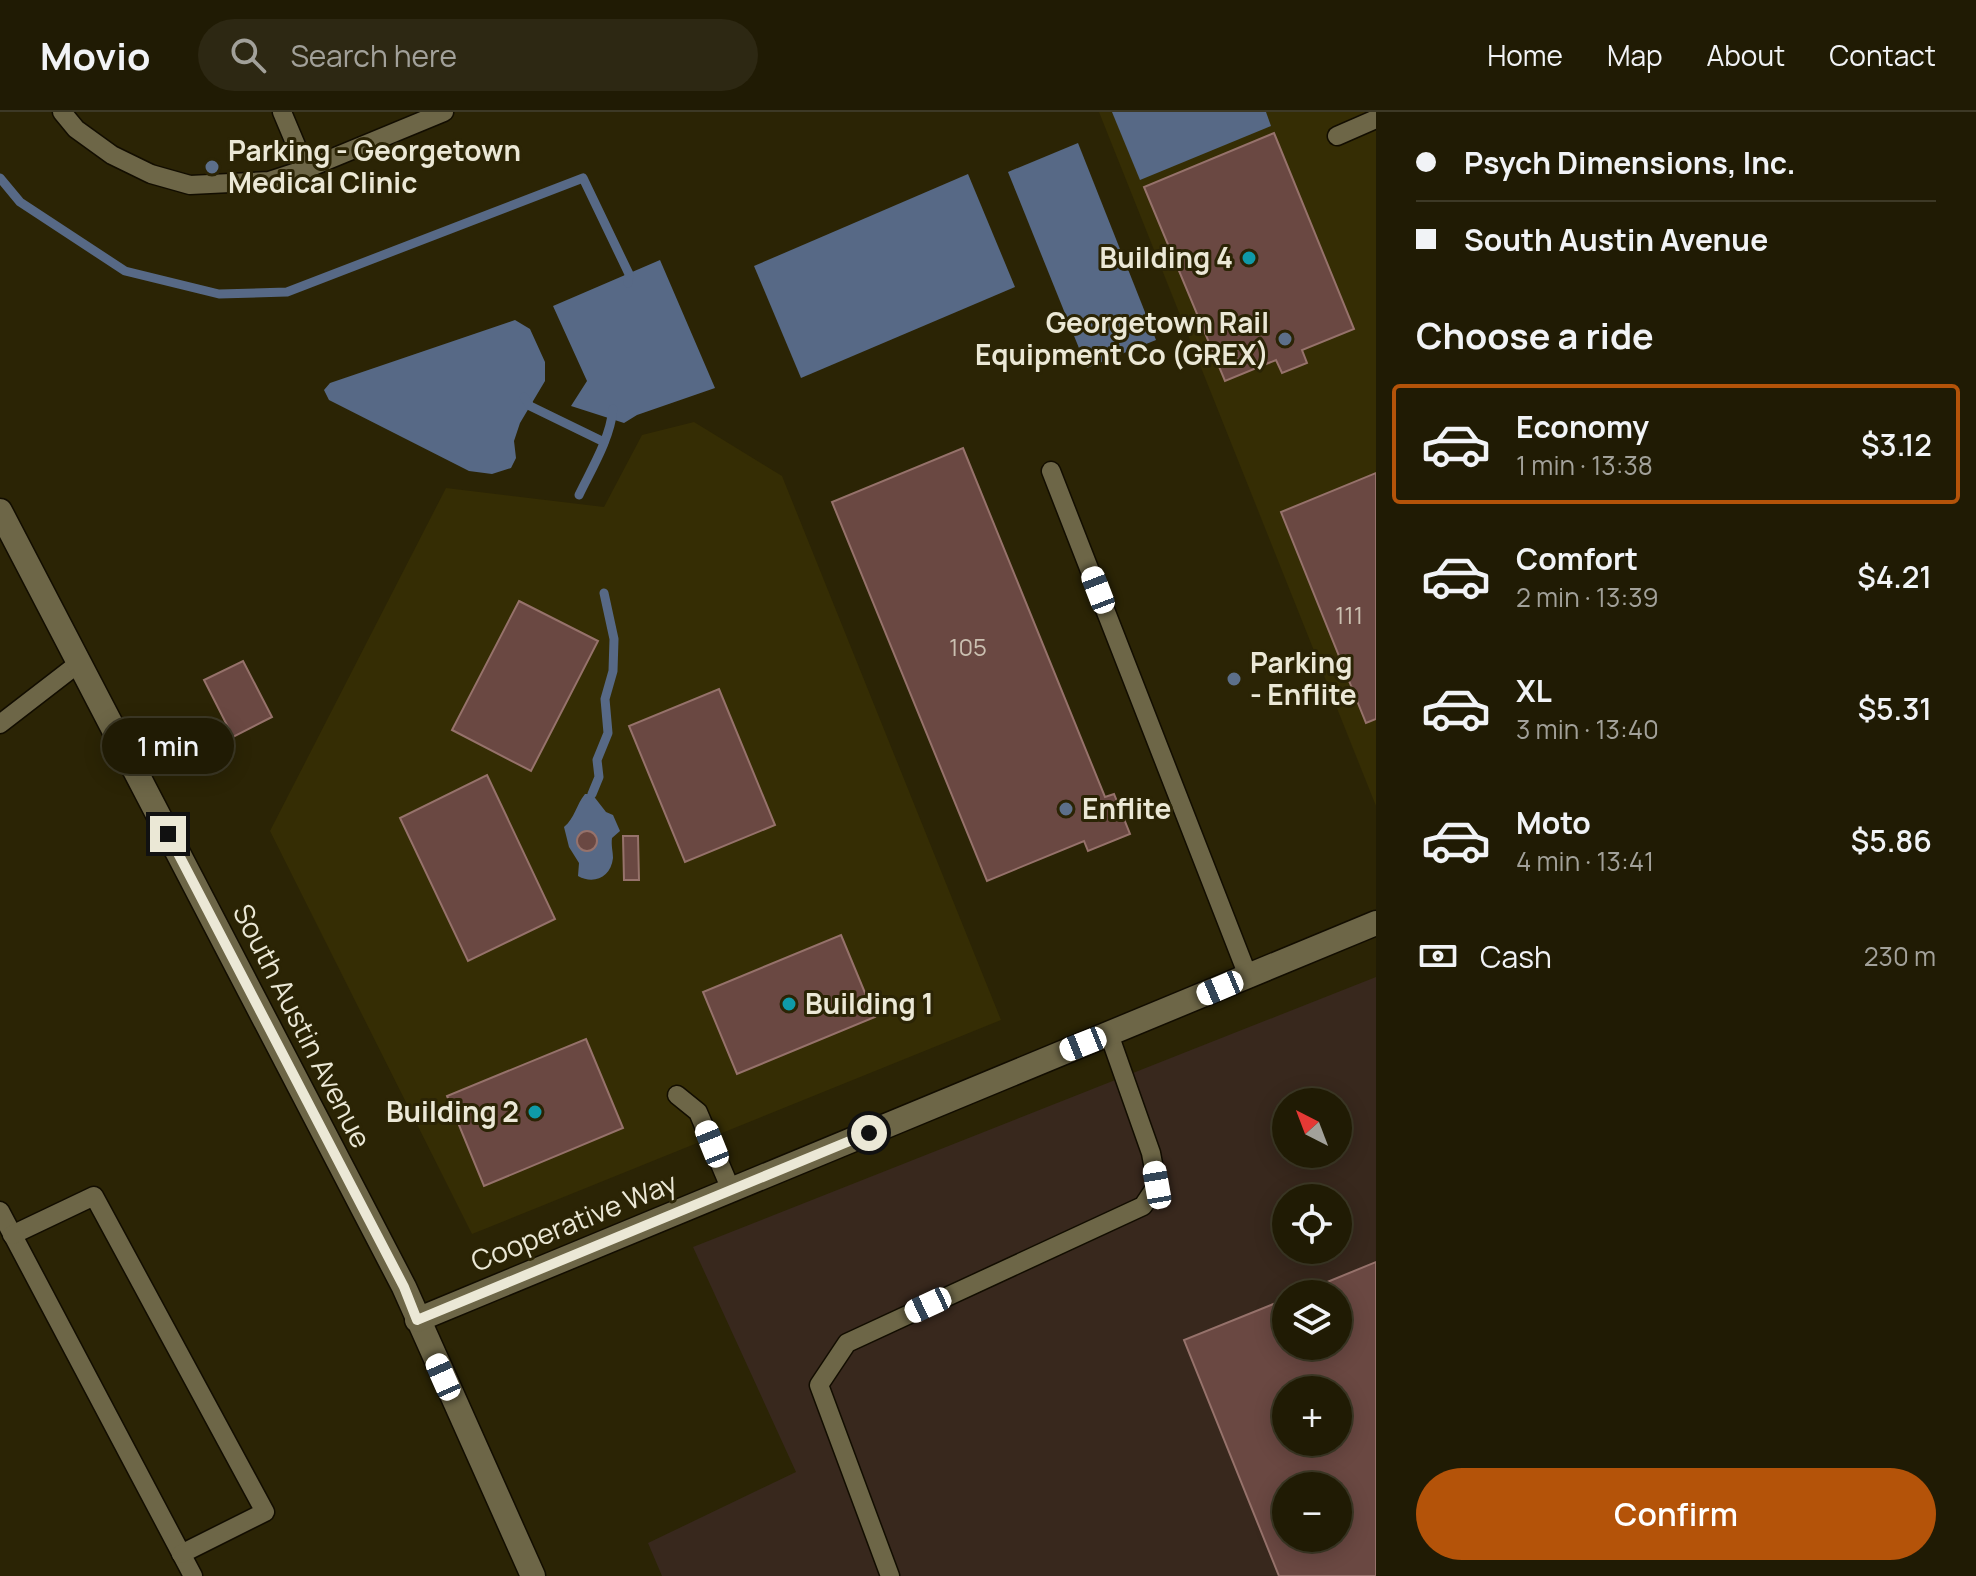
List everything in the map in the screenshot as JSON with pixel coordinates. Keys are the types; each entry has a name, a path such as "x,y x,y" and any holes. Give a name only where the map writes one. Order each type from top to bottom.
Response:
{"main road":[{"name":"South Austin Avenue","path":"0,511 404,1287 533,1576"},
{"name":"Cooperative Way","path":"417,1320 1376,923"}],"lane":[{"path":"62,112 76,129 112,155 151,174 190,185 269,181 306,169 444,112"},
{"path":"282,112 306,169"},
{"path":"1337,136 1376,119"},
{"path":"1051,471 1248,976"},
{"path":"0,724 79,663"},
{"path":"890,1576 819,1385 847,1343 1143,1206 1157,1185 1151,1153 1109,1034"},
{"path":"677,1095 698,1112 731,1190"},
{"path":"12,1235 94,1196 265,1512 181,1554"},
{"path":"0,1211 193,1576"}],"shaded area":[{"path":"1099,112 1376,112 1376,806"},
{"path":"694,422 782,476 1001,1020 472,1234 270,831 446,488 604,507 642,435"},
{"path":"1376,977 1376,1576 662,1576 648,1543 796,1472 693,1247"}],"water":[{"path":"1112,112 1266,112 1271,126 1140,180"},
{"path":"1078,143 1156,340 1087,368 1008,172"},
{"path":"968,174 1015,287 801,378 754,266"},
{"path":"660,260 715,388 637,415 624,423 571,406 587,381 553,306"},
{"path":"515,320 530,329 545,362 545,381 520,423 514,441 516,458 511,468 492,474 469,471 329,400 324,390 330,383"},
{"path":"585,794 592,794 606,812 613,815 620,831 612,838 613,858 609,870 601,878 590,880 578,876 579,863 569,847 564,827"}],"building":[{"name":"Building 4","path":"1274,133 1354,329 1302,350 1307,363 1282,373 1276,360 1225,381 1144,187"},
{"path":"963,448 1105,797 1114,794 1130,834 1088,851 1084,841 987,881 832,502"},
{"path":"1376,473 1376,719 1366,723 1281,512"},
{"path":"519,601 598,641 531,771 452,730"},
{"path":"243,661 272,717 233,737 204,680"},
{"path":"719,689 775,825 685,862 629,726"},
{"path":"487,775 555,919 468,961 400,818"},
{"path":"583,831 591,831 597,841 591,851 583,851 577,845 577,837"},
{"path":"623,836 638,836 639,880 624,880"},
{"name":"Building 1","path":"841,935 875,1017 737,1074 703,992"},
{"name":"Building 2","path":"586,1039 623,1128 484,1186 447,1096"},
{"path":"1376,1262 1376,1576 1279,1576 1184,1340 1272,1305 1272,1360 1352,1360 1352,1280 1332,1280"}],"waterway":[{"path":"0,178 20,202 125,271 219,294 287,292 583,178 629,274 628,283"},
{"path":"524,397 530,406 604,442"},
{"path":"579,495 604,442 613,409"},
{"path":"592,794 599,777 597,760 608,733 605,699 613,671 614,639 604,593"}],"place":[{"name":"Parking - Georgetown Medical Clinic","path":"212,167"},
{"name":"Building 4","path":"1249,258"},
{"name":"Georgetown Rail Equipment Co (GREX)","path":"1285,339"},
{"name":"Parking - Enflite","path":"1234,679"},
{"name":"Enflite","path":"1066,809"},
{"name":"Building 1","path":"789,1004"},
{"name":"Building 2","path":"535,1112"}],"route":[{"path":"168,834 404,1287 417,1320 869,1133"}]}
